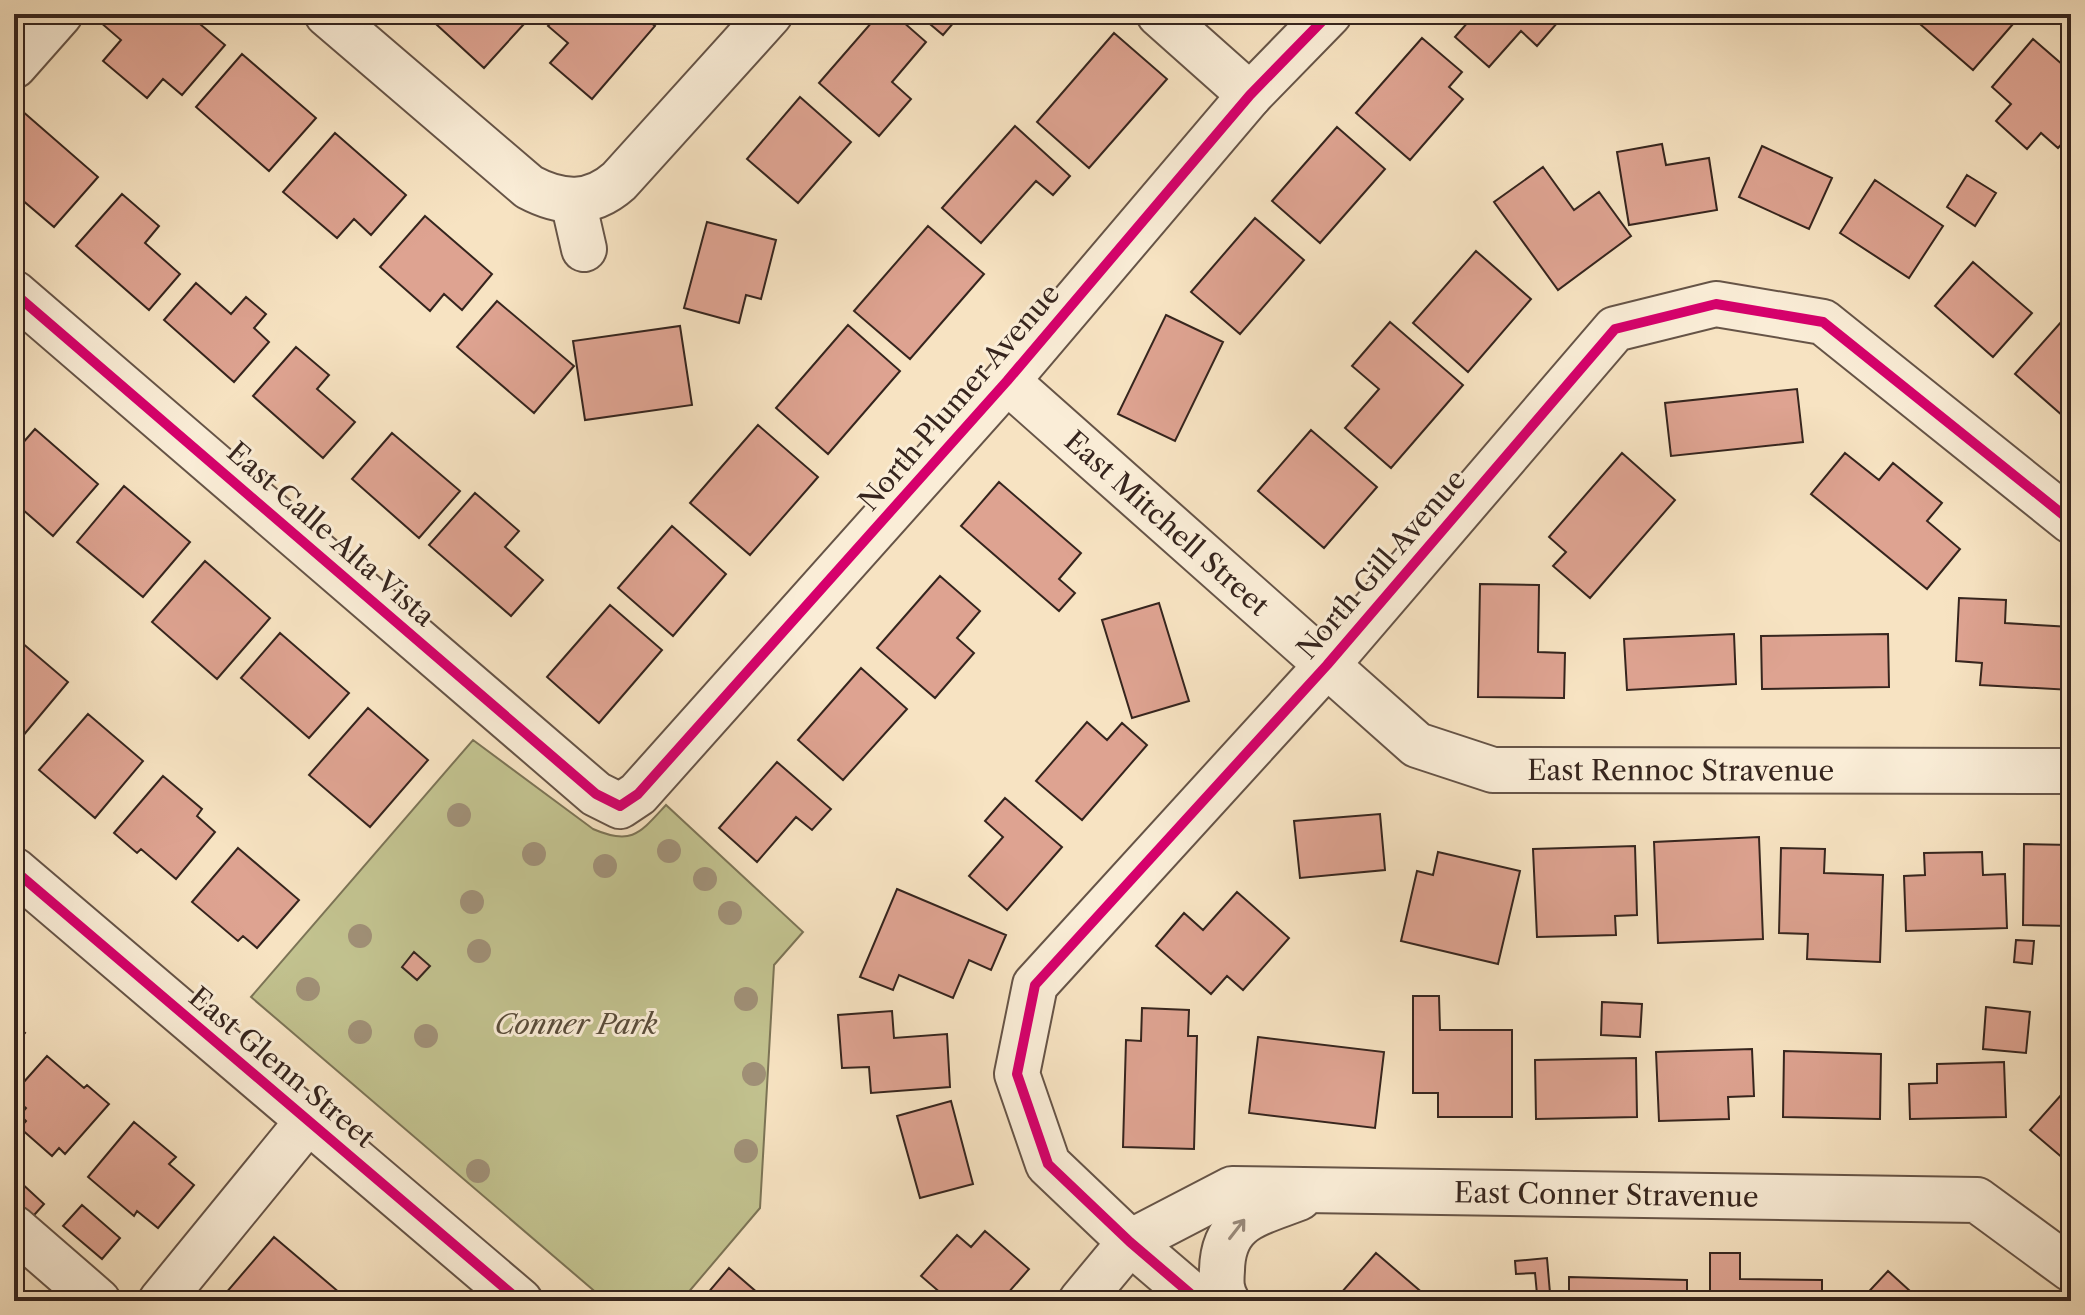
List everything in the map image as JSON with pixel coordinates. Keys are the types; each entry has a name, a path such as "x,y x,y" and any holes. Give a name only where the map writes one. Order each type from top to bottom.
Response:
{"street":[{"path":"14,66 60,14"},
{"path":"327,14 529,187 552,198 573,201 592,198 608,191 619,181 770,14"},
{"path":"1159,14 1250,95"},
{"name":"North Plumer Avenue","path":"620,806 638,794 1007,381 1250,95 1329,14"},
{"path":"573,201 584,249"},
{"name":"East Calle Alta Vista","path":"14,293 596,794 620,806"},
{"name":"North Gill Avenue","path":"1130,1242 1048,1164 1017,1074 1035,985 1327,665 1615,329 1716,304 1823,322 2071,521"},
{"name":"East Mitchell Street","path":"1007,381 1327,665"},
{"name":"East Rennoc Stravenue","path":"1327,665 1417,745 1493,770 2071,771"},
{"name":"East Glenn Street","path":"14,870 520,1301"},
{"path":"161,1301 308,1121"},
{"name":"East Conner Stravenue","path":"1130,1242 1232,1189 1977,1200 2071,1269"},
{"path":"1227,1301 1221,1290 1222,1247 1246,1218 1321,1190"},
{"path":"14,1228 98,1301"},
{"path":"1081,1301 1130,1242 1199,1301"}],"green space":[{"name":"Conner Park","path":"473,740 593,829 606,834 634,834 666,805 803,932 774,965 760,1208 681,1301 606,1301 251,997"}],"building":[{"path":"107,14 188,14 225,45 182,95 163,79 147,98 103,61 121,40 100,22"},
{"path":"386,14 402,14 394,22"},
{"path":"425,14 513,14 524,24 484,68"},
{"path":"559,14 640,14 655,26 592,99 550,63 568,43 548,26"},
{"path":"879,14 894,14 926,42 892,82 911,99 879,136 819,83"},
{"path":"918,14 961,14 943,35"},
{"path":"1475,14 1565,14 1537,46 1521,31 1489,67 1455,37"},
{"path":"1917,14 2001,14 2013,24 1973,70 1913,18"},
{"path":"1114,33 1167,79 1089,168 1037,122"},
{"path":"1422,38 1462,72 1449,87 1463,99 1410,160 1356,113"},
{"path":"2033,39 2071,72 2071,134 2058,148 2041,133 2027,149 1996,121 2011,104 1992,87"},
{"path":"242,54 316,118 269,171 196,107"},
{"path":"800,97 851,142 798,203 747,159"},
{"path":"21,110 98,177 54,227 14,193 14,118"},
{"path":"1015,126 1070,176 1053,195 1036,181 981,243 942,208"},
{"path":"1337,127 1385,169 1320,243 1272,201"},
{"path":"335,133 406,195 371,235 354,219 337,238 283,192"},
{"path":"1662,144 1666,165 1709,158 1717,210 1629,225 1617,152"},
{"path":"1762,146 1832,178 1809,229 1739,197"},
{"path":"1543,167 1574,210 1599,192 1631,236 1558,290 1494,202"},
{"path":"1967,175 1996,193 1975,226 1947,207"},
{"path":"1875,180 1943,226 1909,278 1840,233"},
{"path":"122,194 159,226 145,243 180,274 149,310 76,246"},
{"path":"425,216 492,274 462,310 444,294 430,311 380,267"},
{"path":"1255,218 1304,260 1240,334 1191,292"},
{"path":"707,222 776,240 761,299 746,295 739,323 684,308"},
{"path":"928,226 984,274 910,359 854,311"},
{"path":"1476,251 1531,299 1468,372 1413,323"},
{"path":"1973,262 2032,313 1993,357 1935,306"},
{"path":"196,283 231,314 246,297 266,314 254,328 269,342 234,382 164,320"},
{"path":"497,301 574,366 534,413 457,347"},
{"path":"1166,315 1223,342 1175,441 1118,414"},
{"path":"2062,321 2071,329 2071,407 2063,416 2015,374"},
{"path":"1390,322 1463,385 1391,468 1345,428 1379,389 1352,366"},
{"path":"848,325 900,371 828,454 776,408"},
{"path":"680,326 692,405 585,420 573,341"},
{"path":"296,347 329,375 317,389 355,422 323,458 253,396"},
{"path":"1797,389 1803,442 1671,456 1665,403"},
{"path":"758,425 818,477 750,555 690,503"},
{"path":"35,429 98,484 53,536 14,502 14,453"},
{"path":"1311,430 1377,487 1324,548 1258,491"},
{"path":"392,433 460,491 419,538 352,479"},
{"path":"1622,453 1675,500 1590,598 1553,566 1566,552 1549,537"},
{"path":"1845,453 1879,480 1893,463 1942,503 1927,521 1960,549 1927,589 1811,494"},
{"path":"999,482 1081,553 1059,579 1075,593 1059,611 961,526"},
{"path":"124,486 190,542 143,597 77,542"},
{"path":"475,493 519,531 505,547 543,580 511,616 429,545"},
{"path":"672,526 726,574 673,636 618,588"},
{"path":"205,561 270,618 217,679 152,622"},
{"path":"940,576 980,611 957,638 974,653 935,698 877,648"},
{"path":"1480,584 1539,585 1538,652 1565,653 1564,698 1478,697"},
{"path":"1959,598 2006,600 2005,623 2071,627 2071,690 1980,685 1982,663 1956,661"},
{"path":"1159,603 1189,701 1132,718 1102,620"},
{"path":"610,605 662,650 599,723 547,677"},
{"path":"280,633 349,693 309,738 241,678"},
{"path":"1734,634 1736,684 1627,690 1624,639"},
{"path":"1888,634 1889,687 1762,689 1761,636"},
{"path":"14,636 68,682 17,743 14,740"},
{"path":"861,668 907,709 843,780 798,740"},
{"path":"368,708 428,760 370,827 309,775"},
{"path":"88,714 143,761 95,818 39,770"},
{"path":"1087,722 1107,740 1122,723 1147,745 1082,820 1036,781"},
{"path":"777,762 831,809 812,830 796,817 757,862 719,828"},
{"path":"163,776 202,809 197,816 215,832 176,879 141,849 137,853 114,833"},
{"path":"1005,798 1062,847 1007,910 969,876 1003,837 985,821"},
{"path":"1380,814 1385,870 1300,878 1294,821"},
{"path":"1759,837 1763,939 1658,943 1654,842"},
{"path":"2024,844 2071,845 2071,926 2023,925"},
{"path":"1635,846 1637,915 1615,916 1616,935 1537,937 1533,849"},
{"path":"238,848 299,900 257,948 243,936 238,941 192,902"},
{"path":"1781,848 1825,849 1824,873 1883,875 1880,962 1807,959 1808,934 1779,933"},
{"path":"1438,852 1520,871 1498,964 1401,941 1417,871 1433,875"},
{"path":"1982,852 1983,875 2005,874 2007,928 1906,931 1904,876 1925,875 1924,853"},
{"path":"897,889 1006,935 991,970 969,960 953,998 899,975 893,990 860,977"},
{"path":"1237,892 1289,938 1243,990 1227,976 1211,994 1156,946 1184,913 1203,930"},
{"path":"2016,940 2034,941 2032,964 2014,962"},
{"path":"414,952 430,966 417,980 402,967"},
{"path":"1413,996 1439,996 1440,1030 1512,1030 1512,1117 1438,1117 1438,1093 1413,1093"},
{"path":"1602,1002 1642,1004 1640,1037 1601,1035"},
{"path":"1986,1007 2030,1012 2026,1053 1983,1049"},
{"path":"1142,1008 1189,1010 1188,1036 1197,1036 1194,1149 1123,1147 1126,1040 1141,1041"},
{"path":"892,1011 894,1038 947,1034 950,1087 871,1093 869,1067 842,1068 838,1015"},
{"path":"14,1024 25,1033 14,1046"},
{"path":"1258,1037 1384,1052 1375,1128 1249,1113"},
{"path":"1752,1049 1754,1096 1728,1097 1729,1119 1659,1121 1656,1052"},
{"path":"1784,1051 1881,1054 1880,1119 1783,1117"},
{"path":"47,1056 84,1088 87,1085 109,1104 65,1154 59,1148 52,1156 20,1128 26,1121 20,1115 26,1108 14,1098 14,1093"},
{"path":"1636,1058 1637,1117 1536,1119 1535,1060"},
{"path":"2004,1062 2006,1117 1910,1119 1909,1084 1937,1083 1937,1064"},
{"path":"2062,1094 2071,1102 2071,1165 2030,1130"},
{"path":"951,1101 973,1184 920,1198 897,1116"},
{"path":"134,1122 176,1157 169,1164 194,1185 158,1228 137,1211 134,1216 88,1177"},
{"path":"18,1180 44,1204 27,1223 14,1211 14,1184"},
{"path":"82,1205 120,1238 102,1259 63,1226"},
{"path":"985,1231 1029,1269 1001,1301 950,1301 921,1276 957,1235 971,1247"},
{"path":"274,1237 340,1293 333,1301 219,1301"},
{"path":"1376,1253 1432,1301 1334,1301"},
{"path":"1710,1253 1740,1253 1740,1279 1822,1280 1822,1301 1710,1301"},
{"path":"1547,1258 1550,1293 1537,1294 1535,1273 1516,1274 1515,1261"},
{"path":"729,1268 767,1301 701,1301"},
{"path":"1888,1271 1921,1301 1860,1301"},
{"path":"1569,1277 1687,1280 1687,1301 1569,1301"},
{"path":"774,1293 783,1301 767,1301"}],"cycle path":[{"path":"14,293 596,794 620,806 638,794 1007,381 1250,95 1329,14"},
{"path":"1199,1301 1130,1242 1048,1164 1017,1074 1035,985 1327,665 1615,329 1716,304 1823,322 2071,521"},
{"path":"14,870 520,1301"}]}
